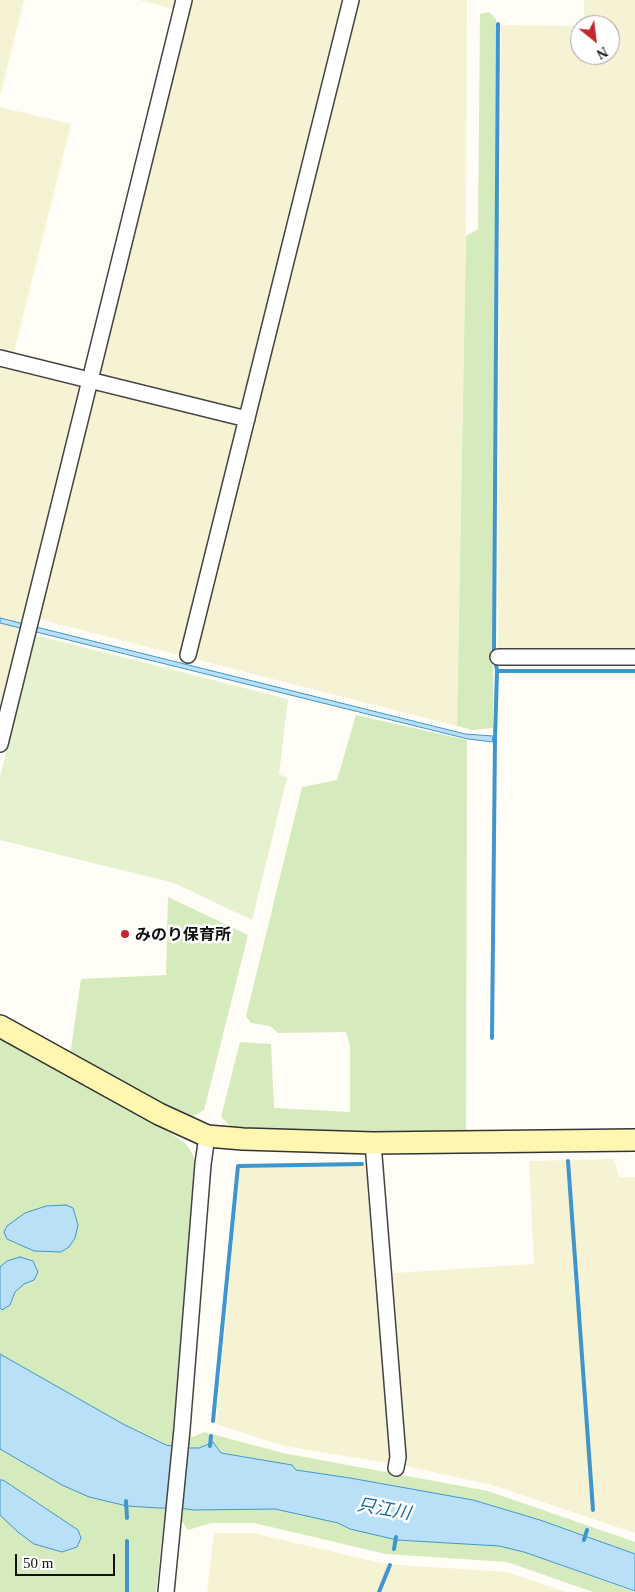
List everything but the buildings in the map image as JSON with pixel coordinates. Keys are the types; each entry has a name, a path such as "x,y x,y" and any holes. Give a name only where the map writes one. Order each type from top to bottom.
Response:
{"street":[{"path":"0,744 184,0"},
{"path":"188,655 351,0"},
{"path":"0,358 247,419"},
{"path":"498,657 635,657"},
{"path":"0,1026 159,1114 207,1136 373,1143 635,1140"},
{"path":"166,1592 207,1136"},
{"path":"373,1143 398,1457 396,1468"}],"shaded area":[{"path":"0,0 24,0 0,96"},
{"path":"139,0 176,0 174,9"},
{"path":"189,0 467,0 466,236 457,726 38,619"},
{"path":"584,0 635,0 635,652 498,652 501,25 570,26 570,65 620,65 620,15 584,15"},
{"path":"0,107 71,124 13,356 0,353"},
{"path":"0,363 82,383 0,717"},
{"path":"614,1159 619,1177 635,1177 635,1533 492,1485 406,1466 284,1446 216,1424 240,1168 369,1165 380,1274 534,1264 529,1161"},
{"path":"214,1533 253,1533 385,1564 507,1572 566,1592 207,1592"}],"green space":[{"path":"489,12 496,19 493,728 473,730 457,726 466,236 478,229 480,14"},
{"path":"35,635 288,699 279,774 287,778 252,920 174,883 0,840 0,777"},
{"path":"356,715 467,740 466,1134 369,1134 232,1128 221,1117 240,1042 271,1044 274,1108 350,1112 350,1045 346,1032 278,1033 270,1026 251,1023 246,1016 302,787 337,780"},
{"path":"168,897 248,935 204,1110 190,1118 152,1103 70,1056 81,979 166,975"},
{"path":"0,1036 157,1124 186,1144 196,1160 174,1432 193,1437 204,1432 283,1453 488,1491 635,1542 635,1554 540,1520 473,1500 296,1470 292,1465 221,1453 210,1442 199,1448 187,1448 179,1508 194,1510 275,1509 338,1523 350,1529 397,1540 499,1546 524,1552 635,1592 593,1592 507,1562 386,1554 254,1523 211,1523 188,1530 181,1520 164,1519 156,1592 0,1592"}],"water":[{"path":"0,618 465,734 493,736 493,742 468,739 0,623"},
{"path":"66,1205 73,1208 78,1225 75,1238 69,1247 61,1252 34,1251 7,1239 4,1232 7,1226 25,1213 46,1206"},
{"path":"20,1257 33,1261 38,1272 34,1280 24,1284 15,1292 10,1305 2,1310 0,1308 0,1267 7,1261"},
{"name":"只江川","path":"0,1354 123,1424 166,1445 199,1448 213,1442 221,1453 292,1465 296,1470 473,1500 540,1520 635,1554 635,1591 524,1552 499,1546 397,1540 350,1529 338,1523 275,1509 194,1510 127,1506 89,1497 62,1485 0,1449"},
{"path":"0,1480 3,1480 78,1530 81,1538 77,1547 62,1552 34,1544 18,1532 0,1515"}],"waterway":[{"path":"497,671 494,651 498,24"},
{"path":"494,739 497,671 635,671"},
{"path":"492,1038 495,739"},
{"path":"568,1161 593,1510"},
{"path":"213,1421 238,1166 362,1164"},
{"path":"210,1446 211,1436"},
{"path":"126,1501 127,1518"},
{"path":"584,1540 587,1530"},
{"path":"394,1549 396,1537"},
{"path":"127,1541 127,1592"},
{"path":"379,1592 390,1565"}],"place":[{"name":"みのり保育所","path":"125,934"}]}
